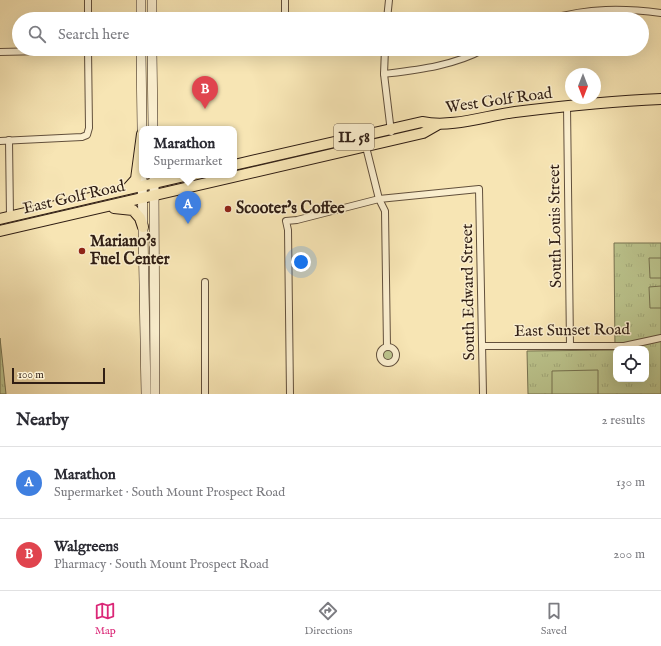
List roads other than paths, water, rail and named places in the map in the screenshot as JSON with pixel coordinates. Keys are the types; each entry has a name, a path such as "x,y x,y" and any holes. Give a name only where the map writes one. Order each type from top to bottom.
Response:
{"main road":[{"path":"141,0 141,12"},
{"path":"152,0 152,12"},
{"path":"141,56 142,126"},
{"path":"152,56 153,126"},
{"name":"West Golf Road","path":"237,164 422,122 437,125 567,106 661,99"},
{"name":"West Golf Road","path":"237,176 424,133 437,125"},
{"path":"127,189 136,179 139,156"},
{"path":"142,178 146,394"},
{"name":"West Golf Road","path":"155,195 228,178"},
{"path":"154,179 155,394"},
{"name":"East Golf Road","path":"5,218 142,186 154,179"},
{"name":"East Golf Road","path":"0,231 155,195"},
{"path":"96,209 128,208 136,213 143,227"}],"street":[{"path":"88,0 88,12"},
{"path":"285,0 285,12"},
{"path":"388,12 389,0"},
{"path":"584,12 593,10 631,9 661,13"},
{"path":"0,52 12,52"},
{"path":"0,141 82,137 87,135 89,128 88,56"},
{"path":"385,56 384,74 390,129 393,139"},
{"path":"384,74 460,60 469,56"},
{"name":"South Louis Street","path":"567,106 570,345"},
{"path":"363,135 379,199 385,211 387,347"},
{"path":"5,218 9,140"},
{"name":"South Edward Street","path":"379,199 479,188 483,394"},
{"path":"290,394 288,230 286,221 297,220 379,199"},
{"path":"205,282 205,394"},
{"name":"East Sunset Road","path":"483,346 624,346 661,338"}],"place":[{"name":"Walgreens","path":"205,109"},
{"name":"Scooter's Coffee","path":"228,209"},
{"name":"Marathon","path":"188,224"},
{"name":"Mariano's Fuel Center","path":"82,251"}]}
